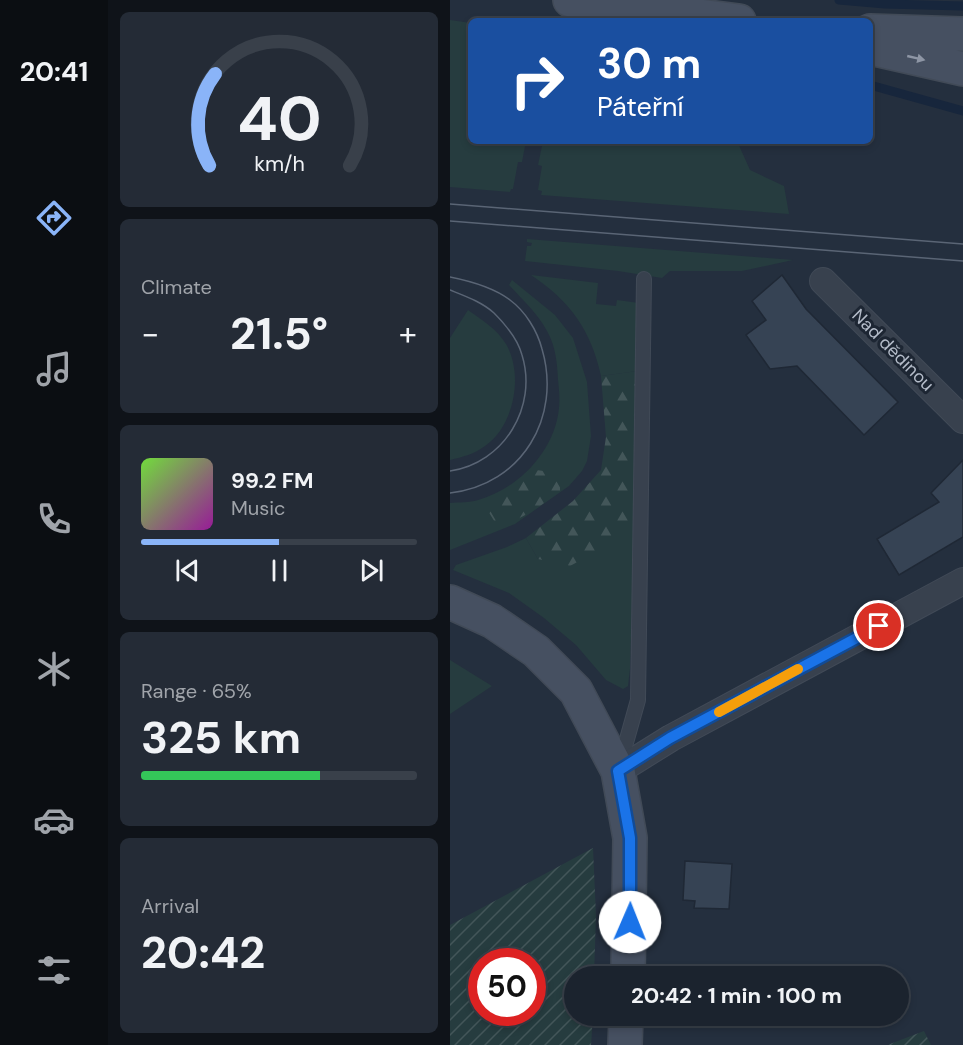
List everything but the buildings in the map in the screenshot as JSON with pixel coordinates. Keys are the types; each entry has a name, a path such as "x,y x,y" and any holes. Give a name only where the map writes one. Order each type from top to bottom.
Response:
{"main road":[{"path":"570,0 715,18"},
{"path":"873,31 963,34"},
{"path":"873,49 963,69"},
{"path":"450,602 492,621 536,651 576,691 618,771 630,838 628,966"},
{"path":"625,1045 626,1026"}],"street":[{"name":"Nad dědinou","path":"823,281 963,420"},
{"path":"618,771 670,738 963,581"}],"lane":[{"path":"618,771 638,700 644,279"}],"green space":[{"path":"450,20 468,23 468,144 525,144 522,162 518,162 513,189 510,192 450,187"},
{"path":"542,144 738,144 750,170 784,186 789,214 541,195 542,191 538,190 542,166 538,165"},
{"path":"527,239 793,260 742,271 670,271 662,278 525,261 527,246 531,246 532,243 527,242"},
{"path":"531,275 598,283 596,304 616,306 617,300 639,303 638,371 601,376 591,344 577,318 557,295"},
{"path":"512,280 555,315 573,338 587,382 591,436 587,461 569,486 515,524 450,550 450,503 475,501 507,487 532,466 550,439 556,424 559,394 552,343 539,319 509,285"},
{"path":"468,310 494,329 506,344 511,356 515,385 509,413 495,437 477,451 450,460 450,338"},
{"path":"638,371 635,509 623,537 570,566 538,559 526,538 573,501 601,470 606,437 601,376"},
{"path":"536,470 552,472 560,483 560,491 530,512 498,527 488,511 510,489"},
{"path":"635,509 630,669 628,686 623,689 606,680 576,645 509,593 453,570 456,565 526,538 538,559"},
{"path":"450,660 492,686 450,714"},
{"path":"593,848 596,916 594,966 564,966 564,1026 592,1026 591,1045 450,1045 450,925"},
{"path":"924,1031 931,1045 888,1045 890,1044"}],"waterway":[{"path":"839,0 963,6"},
{"path":"873,86 963,111"}],"tram line":[{"path":"450,204 963,244"},
{"path":"450,221 963,261"},
{"path":"450,277 496,291 521,310 537,335 547,374 546,399 541,422 530,444 516,462 498,477 475,487 450,493"},
{"path":"450,290 494,313 520,349 526,375 525,394 520,412 512,430 501,444 486,457 469,466 450,471"}],"slow traffic":[{"path":"719,712 798,669"}],"route":[{"path":"630,922 630,838 618,771 670,738 879,626"}]}
